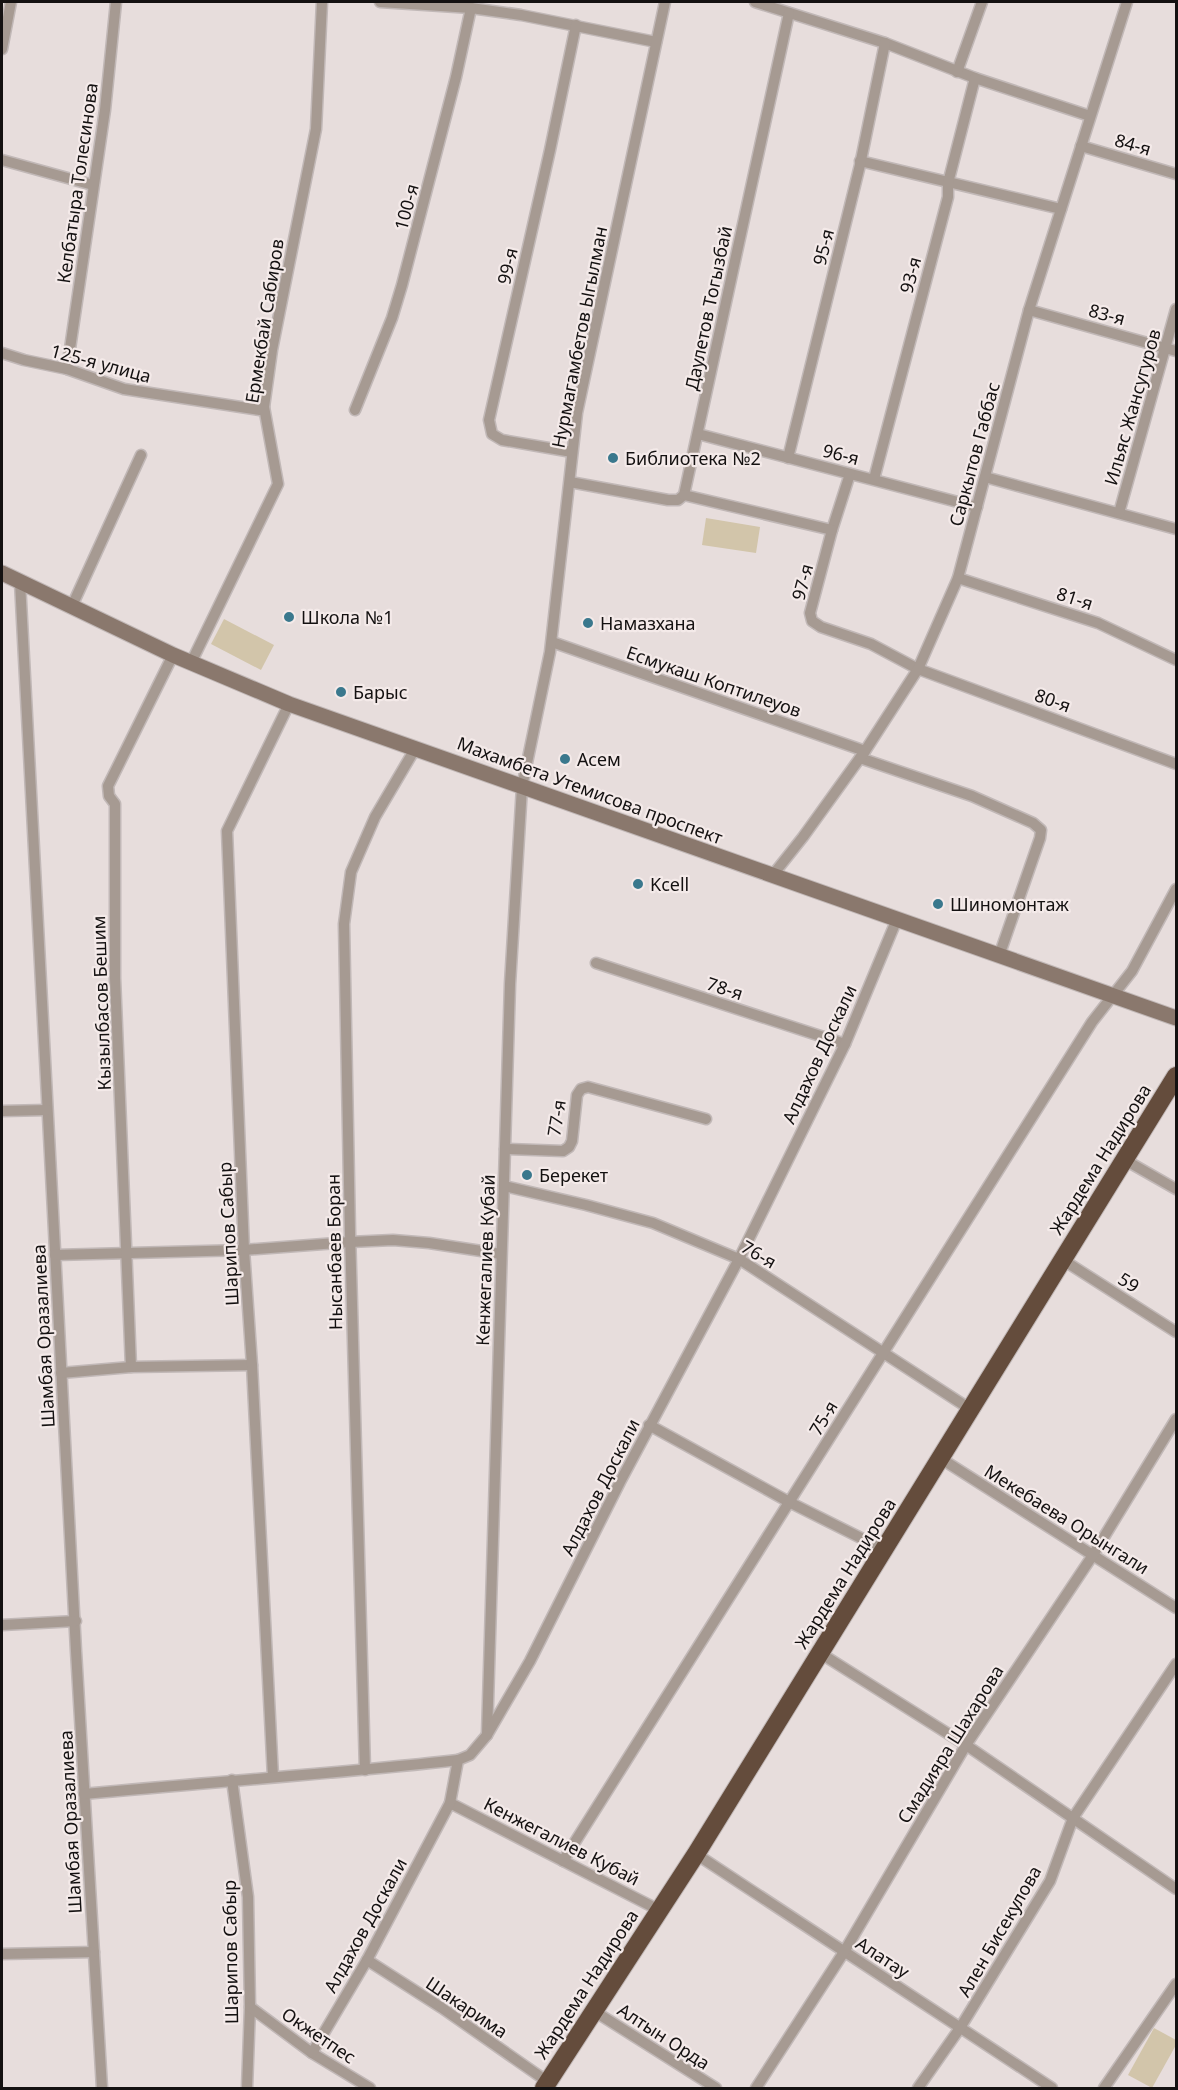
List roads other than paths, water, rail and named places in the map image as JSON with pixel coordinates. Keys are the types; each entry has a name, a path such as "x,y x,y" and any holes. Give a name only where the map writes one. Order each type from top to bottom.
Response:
{"highway":[{"name":"Жардема Надирова","path":"546,2085 696,1854 1176,1076"}],"street":[{"path":"2,49 11,2"},
{"name":"Келбатыра Толесинова","path":"67,369 105,110 116,2"},
{"name":"Ермекбай Сабиров","path":"191,663 278,484 264,407 272,350 316,129 322,2"},
{"path":"380,2 471,8 576,25 656,42"},
{"name":"Нурмагамбетов Ыгылман","path":"522,787 552,642 577,413 665,2"},
{"path":"755,2 885,43 957,72 1090,116"},
{"path":"957,72 982,2"},
{"name":"Саркытов Габбас","path":"772,876 862,754 918,669 958,578 1029,310 1127,2"},
{"name":"100-я","path":"356,410 392,318 402,285 456,77 471,8"},
{"name":"Даулетов Тогызбай","path":"684,495 789,13"},
{"name":"99-я","path":"572,452 502,440 492,434 489,420 576,25"},
{"name":"95-я","path":"788,458 860,161 885,43"},
{"name":"93-я","path":"874,479 948,197 948,183 975,78"},
{"name":"84-я","path":"1081,146 1176,174"},
{"path":"2,160 93,185"},
{"path":"860,161 1061,209"},
{"name":"Ильяс Жансугуров","path":"1119,513 1171,349 1176,309"},
{"name":"83-я","path":"1029,310 1171,349"},
{"name":"125-я улица","path":"2,353 67,369 124,389 260,410 264,407"},
{"name":"96-я","path":"698,434 977,507"},
{"path":"72,606 141,455"},
{"name":"97-я","path":"850,474 831,530 810,613 812,621 821,627 871,644 918,669"},
{"path":"985,477 1176,529"},
{"path":"570,482 668,500 678,500 684,495 831,530"},
{"name":"Махамбета Утемисова проспект","path":"2,573 173,655 289,704 1176,1018"},
{"name":"81-я","path":"958,578 1098,622 1176,660"},
{"name":"Шамбая Оразалиева","path":"20,582 61,1373 102,2088"},
{"name":"Есмукаш Коптилеуов","path":"552,642 862,754 972,796 1033,823 1041,830 999,956"},
{"name":"Кызылбасов Бешим","path":"131,1367 115,978 115,804 109,796 108,786 173,655"},
{"name":"80-я","path":"918,669 1176,764"},
{"name":"Шарипов Сабыр","path":"273,1777 244,1250 227,831 289,704"},
{"name":"Нысанбаев Боран","path":"365,1770 350,1242 344,924 351,872 375,817 415,749"},
{"name":"Кенжегалиев Кубай","path":"487,1735 510,984 522,787"},
{"name":"75-я","path":"563,1861 791,1503 882,1352 1092,1022 1132,971 1176,889"},
{"name":"Алдахов Доскали","path":"312,2053 367,1960 450,1803 458,1760 470,1755 487,1735 530,1661 650,1425 739,1259 845,1044 897,919"},
{"name":"78-я","path":"596,963 845,1044"},
{"name":"77-я","path":"505,1149 563,1151 569,1148 572,1141 577,1095 581,1089 588,1087 706,1119"},
{"path":"2,1111 47,1110"},
{"path":"1125,1160 1176,1189"},
{"name":"76-я","path":"504,1186 586,1205 653,1224 739,1259 970,1409"},
{"path":"55,1255 244,1250 393,1240 501,1254"},
{"name":"59","path":"1063,1260 1176,1332"},
{"path":"61,1373 131,1367 252,1365"},
{"name":"Смадияра Шахарова","path":"756,2088 844,1952 966,1744 1093,1555 1176,1419"},
{"path":"650,1425 791,1503 883,1549"},
{"name":"Мекебаева Орынгали","path":"940,1458 1176,1608"},
{"path":"2,1625 76,1621"},
{"path":"820,1653 966,1744 1176,1889"},
{"name":"Ален Бисекулова","path":"918,2088 960,2028 1050,1881 1073,1818 1176,1664"},
{"path":"84,1794 458,1760"},
{"name":"Шарипов Сабыр","path":"232,1780 248,1897 250,2007 246,2088"},
{"name":"Кенжегалиев Кубай","path":"450,1803 659,1910"},
{"name":"Алатау","path":"696,1854 1052,2088"},
{"path":"2,1954 94,1952"},
{"name":"Шакарима","path":"367,1960 442,2008 546,2085"},
{"path":"1104,2088 1176,1984"},
{"name":"Окжетпес","path":"250,2007 312,2053 370,2088"},
{"name":"Алтын Орда","path":"594,2011 716,2088"}],"place":[{"name":"Библиотека №2","path":"613,458"},
{"name":"Школа №1","path":"289,617"},
{"name":"Намазхана","path":"588,623"},
{"name":"Барыс","path":"341,692"},
{"name":"Асем","path":"565,759"},
{"name":"Kcell","path":"638,884"},
{"name":"Шиномонтаж","path":"938,904"},
{"name":"Берекет","path":"527,1175"}]}
